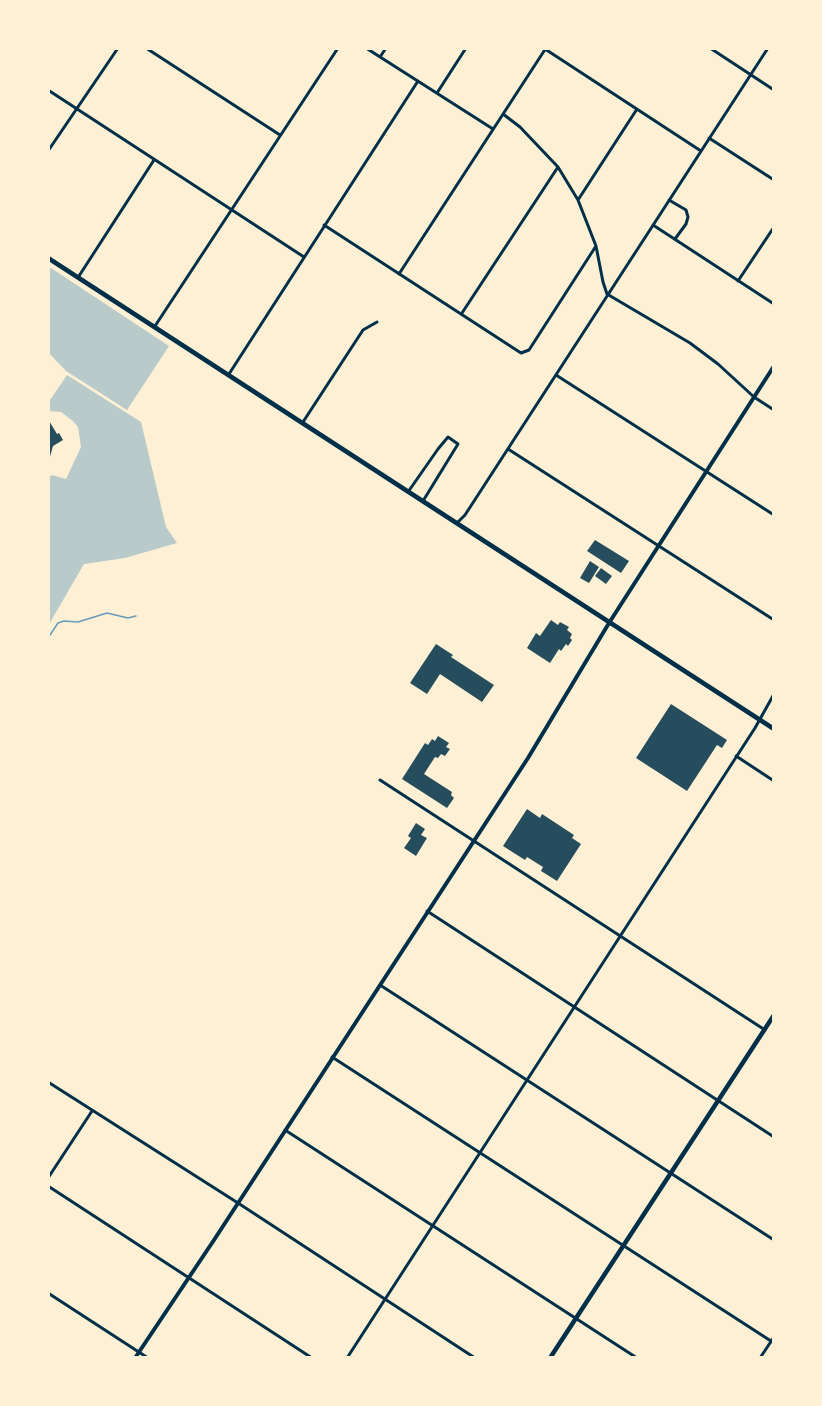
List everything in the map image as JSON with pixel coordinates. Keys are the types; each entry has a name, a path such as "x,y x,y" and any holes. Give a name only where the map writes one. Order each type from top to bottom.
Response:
{"main road":[{"path":"48,258 774,729"},
{"path":"550,1358 774,1016"}],"street":[{"path":"48,151 118,48"},
{"path":"146,48 280,135"},
{"path":"155,326 338,48"},
{"path":"366,48 493,129"},
{"path":"380,57 386,48"},
{"path":"437,93 466,48"},
{"path":"710,48 774,90"},
{"path":"458,523 768,48"},
{"path":"399,274 545,49 701,151"},
{"path":"229,374 418,81"},
{"path":"48,90 304,257"},
{"path":"578,200 637,109"},
{"path":"502,114 526,133 558,167 578,200 596,246 607,294 690,344 718,364 754,397 774,410"},
{"path":"709,138 774,180"},
{"path":"79,276 154,160"},
{"path":"462,313 558,167"},
{"path":"669,200 686,210 688,216 686,224 675,239"},
{"path":"324,225 521,353 529,350 596,246"},
{"path":"653,225 774,304"},
{"path":"738,281 774,227"},
{"path":"303,422 363,330 377,322"},
{"path":"135,1358 556,713 609,623 774,366"},
{"path":"556,375 774,515"},
{"path":"408,492 448,437 458,444 423,501"},
{"path":"508,449 774,620"},
{"path":"347,1358 774,694"},
{"path":"736,756 774,781"},
{"path":"380,780 765,1030"},
{"path":"427,911 774,1137"},
{"path":"379,985 774,1240"},
{"path":"332,1058 773,1340 760,1358"},
{"path":"48,1082 475,1358"},
{"path":"48,1178 92,1111"},
{"path":"285,1130 637,1358"},
{"path":"48,1186 312,1358"},
{"path":"48,1293 148,1358"}],"shaded area":[{"path":"48,266 169,346 127,410 66,371 48,352"},
{"path":"67,375 141,422 166,527 177,543 125,558 84,564 48,626 48,478 52,475 66,479 81,447 78,427 73,421 61,412 48,411 48,403"}],"building":[{"path":"48,419 63,440 53,446 49,460"},
{"path":"595,540 629,561 621,573 587,551"},
{"path":"590,561 599,567 589,583 580,578"},
{"path":"601,568 612,576 606,584 595,576"},
{"path":"551,620 558,625 560,622 569,627 567,630 572,634 570,638 572,640 561,651 559,649 550,663 527,648 536,633 540,636"},
{"path":"436,644 453,655 451,657 494,685 482,702 440,674 427,694 410,683"},
{"path":"671,704 727,740 722,748 717,745 687,791 636,758"},
{"path":"438,736 449,743 446,747 450,749 445,756 441,754 438,758 435,757 424,774 452,792 451,795 454,798 447,808 402,779 425,743 428,745"},
{"path":"527,809 540,818 542,814 574,835 572,838 581,844 557,881 541,871 543,867 527,857 525,860 503,846"},
{"path":"416,823 425,829 421,835 427,838 416,856 404,848 411,838 408,836"}],"waterway":[{"path":"48,638 58,623 64,621 78,622 107,613 128,618 136,616"}]}
